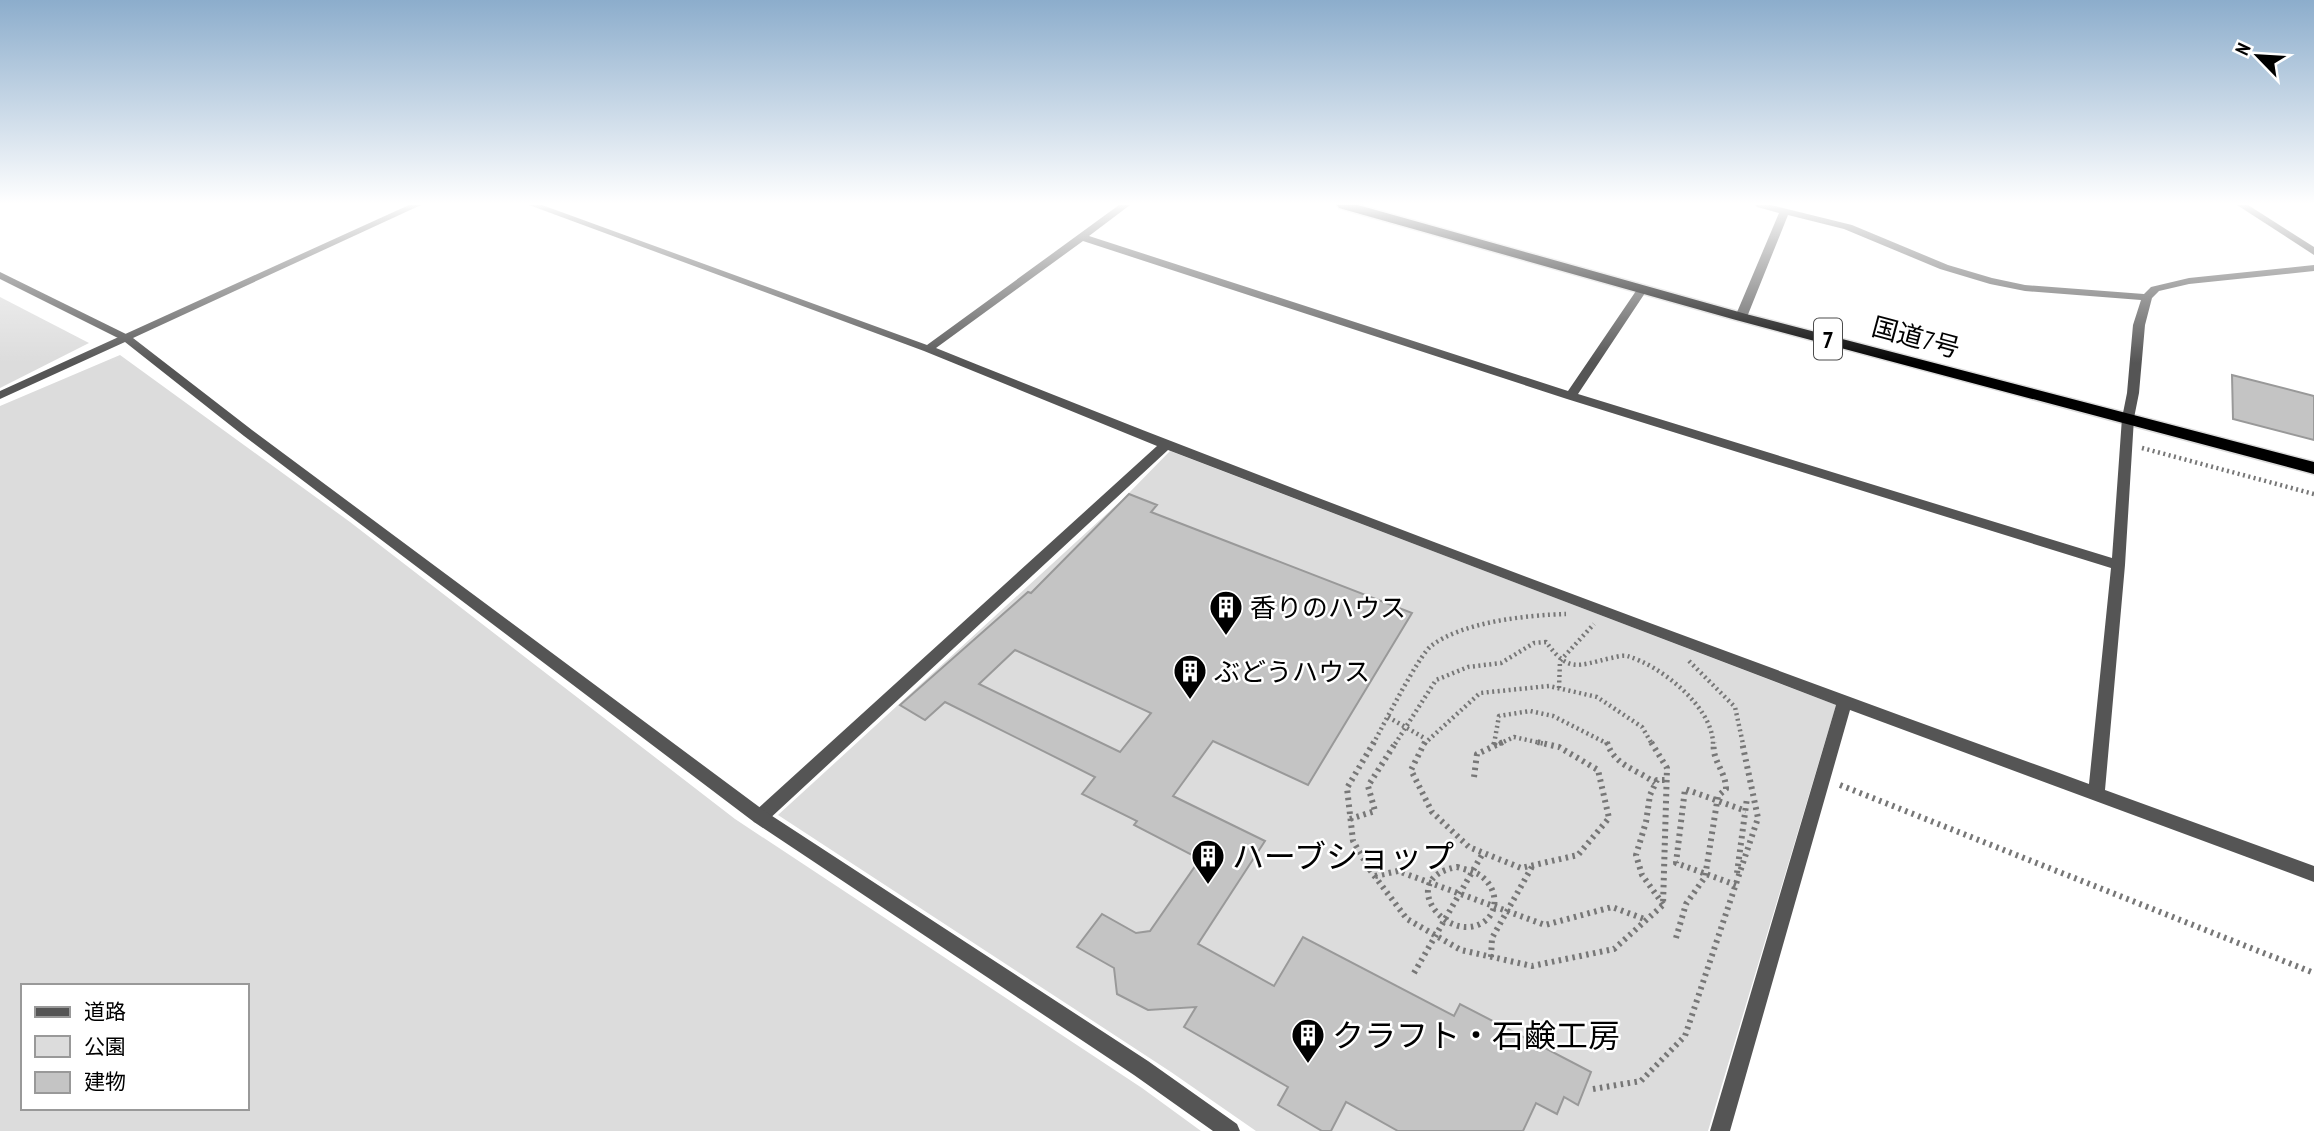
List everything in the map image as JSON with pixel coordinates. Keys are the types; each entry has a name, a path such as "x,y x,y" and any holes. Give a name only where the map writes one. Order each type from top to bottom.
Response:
{"highway":[{"name":"国道7号","path":"1529,258 1741,317 2314,468"}],"street":[{"path":"0,395 301,258"},
{"path":"679,258 929,349 1167,445 1845,702 2314,874"},
{"path":"929,349 1054,258"},
{"path":"1146,258 1571,396 2118,565"},
{"path":"1741,317 1766,258"},
{"path":"1920,258 1990,281 2025,288 2147,297"},
{"path":"2095,794 2118,565 2128,418 2139,325 2147,297 2155,289 2189,281 2314,268"},
{"path":"0,275 126,338 248,433 760,817 1141,1068 1230,1131"},
{"path":"1571,396 1642,290"},
{"path":"760,817 1167,445"},
{"path":"1720,1131 1845,702"}],"path":[{"path":"2126,443 2314,494"},
{"path":"1474,777 1477,754 1514,737 1559,747 1598,770 1609,818 1578,855 1521,868 1469,847 1432,812 1411,769 1426,739 1480,693 1549,686 1597,697 1642,727 1667,768 1663,905 1614,949 1532,966 1461,950 1407,919 1353,841 1347,788 1429,648 1454,634 1520,615 1572,614"},
{"path":"1559,688 1560,661 1599,618 1592,616"},
{"path":"1350,819 1375,811 1367,786 1436,680 1468,667 1501,663 1534,643 1546,642 1560,661 1577,666 1624,655 1656,668 1699,704 1714,740 1712,753 1726,778 1726,789 1718,796 1706,874 1686,904 1676,938"},
{"path":"1593,1089 1641,1081 1685,1036 1758,818 1735,707 1687,660"},
{"path":"1494,746 1499,716 1530,711 1553,716 1607,742 1609,752 1616,762 1644,773 1655,783"},
{"path":"1388,717 1426,739"},
{"path":"1824,779 2314,973"},
{"path":"1663,905 1643,876 1636,856 1644,831 1648,799 1657,780 1667,780"},
{"path":"1735,886 1676,863 1685,789 1746,811"},
{"path":"1735,886 1747,798"},
{"path":"1414,973 1483,853"},
{"path":"1490,957 1492,938 1533,865"},
{"path":"1468,869 1487,881 1497,900 1490,918 1482,924 1460,926 1448,922 1431,906 1428,897 1430,883 1438,872 1468,869"},
{"path":"1375,876 1398,871 1545,925 1612,907 1647,920"}],"green space":[{"path":"0,297 89,343 0,388"},
{"path":"120,355 350,522 735,819 1142,1088 1201,1131 0,1131 0,406"},
{"path":"1170,451 1836,705 1708,1131 1256,1131 1171,1072 778,815 1124,498"}],"building":[{"path":"2232,375 2314,396 2314,440 2233,419"},
{"path":"1129,494 1157,505 1151,512 1412,613 1308,785 1213,741 1173,796 1265,841 1198,944 1274,986 1303,937 1454,1016 1460,1004 1591,1072 1578,1105 1564,1097 1557,1114 1536,1103 1523,1131 1398,1131 1346,1102 1331,1131 1322,1131 1278,1105 1288,1087 1184,1027 1196,1007 1148,1010 1117,994 1114,968 1077,947 1102,914 1136,933 1150,931 1200,859 1134,825 1137,821 1082,794 1095,777 945,702 925,720 900,705 1028,592 1031,593","holes":["1015,650 1151,713 1120,752 979,684"]}],"place":[{"name":"香りのハウス","path":"1226,637"},
{"name":"ぶどうハウス","path":"1190,701"},
{"name":"ハーブショップ","path":"1208,886"},
{"name":"クラフト・石鹸工房","path":"1308,1065"}]}
